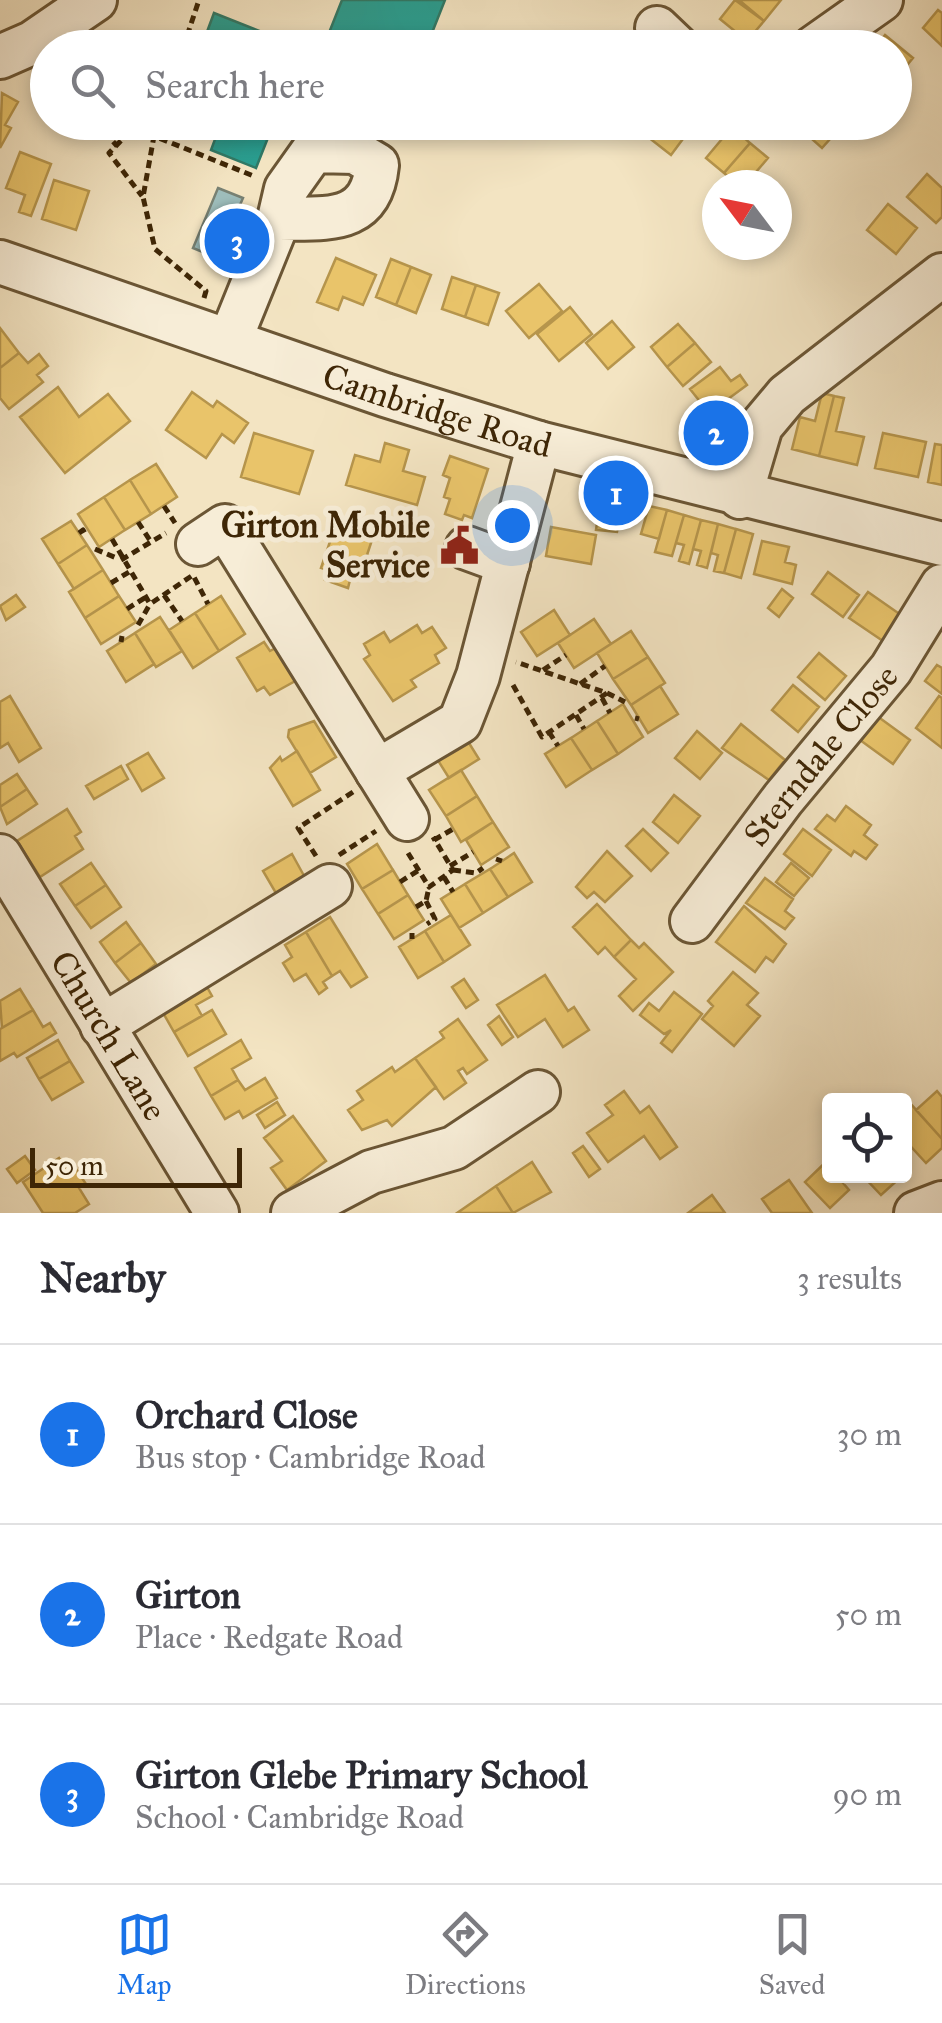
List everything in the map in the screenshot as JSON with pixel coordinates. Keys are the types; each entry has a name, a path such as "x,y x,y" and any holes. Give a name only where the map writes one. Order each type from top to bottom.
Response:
{"street":[{"path":"51,30 95,0"},
{"path":"838,30 880,0"},
{"path":"0,57 30,44"},
{"path":"230,340 283,204"},
{"name":"Cambridge Road","path":"0,262 539,443 942,544"},
{"path":"740,496 760,426 786,395 942,274"},
{"path":"377,771 460,722 490,654 508,563 539,443"},
{"path":"198,544 225,526 377,771 407,830"},
{"path":"467,548 508,563"},
{"name":"Sterndale Close","path":"696,901 891,669 942,586"},
{"name":"Church Lane","path":"0,856 217,1213"},
{"path":"102,1026 330,886"},
{"path":"293,1213 371,1172 454,1148 538,1092"},
{"path":"916,1213 942,1203"}],"path":[{"path":"189,30 198,0"},
{"path":"112,140 117,146"},
{"path":"123,140 109,153 143,196"},
{"path":"153,140 143,196 155,250 206,292"},
{"path":"162,140 283,204"},
{"path":"122,560 176,526 164,506"},
{"path":"138,522 151,542"},
{"path":"112,539 150,604"},
{"path":"95,549 122,560"},
{"path":"95,558 103,552"},
{"path":"111,583 130,572"},
{"path":"138,626 150,604 193,575 208,604"},
{"path":"164,595 182,621"},
{"path":"128,609 146,597"},
{"path":"142,617 148,625"},
{"path":"490,654 625,702"},
{"path":"490,654 542,736 608,696 622,692"},
{"path":"542,671 566,656"},
{"path":"580,684 605,666"},
{"path":"608,696 610,712"},
{"path":"576,715 584,729"},
{"path":"549,732 558,746"},
{"path":"330,886 322,866 407,830 453,829"},
{"path":"474,852 452,868 477,875 483,868"},
{"path":"400,882 418,870"},
{"path":"444,877 453,892"},
{"path":"427,924 436,921 426,901 429,887"},
{"path":"416,907 426,901"}],"water":[{"path":"218,188 243,198 217,258 193,248"}],"building: Homes":[{"path":"735,0 764,21 756,30 734,30 720,19"},
{"path":"739,0 781,0 764,21"},
{"path":"938,10 942,13 942,46 923,28"},
{"path":"2,93 18,102 5,125 11,128 0,148"},
{"path":"652,140 682,140 671,155"},
{"path":"721,140 750,143 727,170 720,170 706,158"},
{"path":"813,140 829,140 822,148"},
{"path":"750,143 768,158 758,170 727,170"},
{"path":"20,152 51,164 31,216 19,212 25,195 6,188"},
{"path":"927,174 942,188 942,217 936,223 907,197"},
{"path":"54,180 89,191 76,230 42,219"},
{"path":"888,204 917,228 896,254 867,230"},
{"path":"336,258 376,275 363,305 343,297 338,310 317,302"},
{"path":"391,259 411,267 396,305 376,297"},
{"path":"411,267 431,275 416,313 396,305"},
{"path":"452,277 476,285 465,317 442,309"},
{"path":"539,284 562,311 529,338 506,311"},
{"path":"476,285 499,293 488,325 465,317"},
{"path":"570,307 592,334 559,361 537,334"},
{"path":"612,321 634,347 608,369 586,343"},
{"path":"678,324 695,343 667,367 651,347"},
{"path":"0,328 19,353 0,368"},
{"path":"695,343 711,362 683,386 667,367"},
{"path":"19,353 28,363 39,354 48,366 37,375 43,382 9,409 0,398 0,368"},
{"path":"720,367 731,381 740,375 747,385 709,413 690,389"},
{"path":"58,387 79,417 108,394 130,421 65,473 20,417"},
{"path":"192,392 213,407 217,401 248,423 234,443 222,434 206,458 166,430"},
{"path":"822,393 834,396 819,456 792,449 800,417 815,421"},
{"path":"834,396 844,398 836,431 864,437 857,465 819,456"},
{"path":"254,433 313,451 299,494 241,477"},
{"path":"883,433 926,442 918,477 875,468"},
{"path":"385,443 409,450 403,471 425,477 417,505 346,485 355,455 380,462"},
{"path":"935,444 942,445 942,485 928,482"},
{"path":"450,456 488,469 472,518 464,515 462,520 445,514 450,499 444,497 450,478 443,475"},
{"path":"156,464 177,497 151,514 130,480"},
{"path":"130,480 151,514 125,530 104,497"},
{"path":"104,497 125,530 99,547 78,514"},
{"path":"649,506 667,510 659,539 641,534"},
{"path":"599,508 620,510 617,532 596,530"},
{"path":"667,510 684,515 672,556 655,552"},
{"path":"684,515 701,520 689,564 679,561 684,545 676,543"},
{"path":"701,520 718,524 707,568 697,565 701,551 693,549"},
{"path":"71,521 87,545 58,564 42,539"},
{"path":"337,521 374,534 359,579 351,576 348,588 325,580 328,570 321,568"},
{"path":"718,524 736,529 724,573 714,571 718,555 711,553"},
{"path":"551,527 596,535 591,564 546,556"},
{"path":"736,529 753,534 741,578 724,573"},
{"path":"762,541 789,547 785,562 796,565 792,584 754,574"},
{"path":"87,545 103,570 74,589 58,564"},
{"path":"103,570 119,596 85,618 69,592"},
{"path":"828,572 859,595 843,617 812,594"},
{"path":"782,589 793,598 779,617 768,608"},
{"path":"868,592 901,615 883,641 849,618"},
{"path":"16,595 25,607 6,620 0,606"},
{"path":"119,596 136,622 101,644 85,618"},
{"path":"221,596 245,634 219,651 195,613"},
{"path":"554,610 570,635 537,656 521,632"},
{"path":"195,613 219,651 193,668 169,630"},
{"path":"160,617 182,651 156,667 135,633"},
{"path":"594,619 611,644 574,668 558,643"},
{"path":"417,625 422,633 432,627 446,648 435,655 439,663 411,680 416,687 393,701 364,659 370,655 364,644 384,632 390,642"},
{"path":"631,631 648,657 613,679 597,653"},
{"path":"135,633 154,664 126,682 107,651"},
{"path":"264,642 270,651 278,647 297,680 270,695 264,687 257,691 237,658"},
{"path":"819,653 846,676 825,700 798,677"},
{"path":"648,657 665,683 631,705 613,679"},
{"path":"937,665 942,668 942,694 925,681"},
{"path":"793,685 819,707 798,732 772,710"},
{"path":"660,686 678,714 648,733 631,705"},
{"path":"10,696 41,748 19,762 8,743 0,748 0,702"},
{"path":"939,696 942,698 942,748 916,728"},
{"path":"623,704 643,737 618,754 597,721"},
{"path":"877,716 910,740 893,764 860,740"},
{"path":"314,721 336,757 310,773 288,737 289,730"},
{"path":"597,721 618,754 592,770 571,738"},
{"path":"741,724 785,760 769,780 722,748"},
{"path":"697,731 722,753 700,779 675,758"},
{"path":"464,735 479,759 449,778 434,754"},
{"path":"571,738 592,770 566,787 545,754"},
{"path":"297,751 320,790 293,806 270,768 280,757 282,761"},
{"path":"148,753 164,778 142,791 127,765"},
{"path":"121,766 128,779 94,799 86,786"},
{"path":"461,770 477,796 446,816 429,790"},
{"path":"17,774 27,789 0,807 0,785"},
{"path":"27,789 37,804 7,824 0,807"},
{"path":"674,795 700,816 678,843 653,822"},
{"path":"477,796 493,822 461,842 446,816"},
{"path":"846,806 871,825 864,835 877,845 866,859 854,851 851,856 815,829 827,815 835,821"},
{"path":"67,809 81,832 75,836 83,849 40,877 17,841"},
{"path":"493,822 509,847 481,865 466,840"},
{"path":"643,829 668,853 651,871 626,846"},
{"path":"803,829 831,850 812,876 784,854"},
{"path":"377,844 393,870 362,889 347,864"},
{"path":"607,851 632,876 605,902 594,892 587,898 576,887"},
{"path":"514,853 532,882 508,897 490,869"},
{"path":"292,854 308,883 280,900 263,871"},
{"path":"91,863 106,885 75,906 60,884"},
{"path":"791,863 809,878 794,896 776,882"},
{"path":"490,869 508,897 483,913 465,884"},
{"path":"393,870 408,895 378,914 362,889"},
{"path":"765,878 793,899 785,911 794,918 785,929 746,903"},
{"path":"465,884 483,913 459,928 441,899"},
{"path":"106,885 121,907 91,928 75,906"},
{"path":"408,895 424,920 394,939 378,914"},
{"path":"597,904 631,940 614,957 605,947 598,954 573,927"},
{"path":"744,906 786,944 773,962 766,957 755,972 716,942"},
{"path":"451,915 470,945 444,962 425,931"},
{"path":"330,917 367,977 351,987 340,971 332,976 306,932"},
{"path":"126,922 141,943 115,963 100,942"},
{"path":"425,931 444,962 418,978 399,947"},
{"path":"306,932 332,976 323,982 327,988 319,994 306,974 294,981 283,963 292,957 285,945"},
{"path":"631,940 639,948 644,943 673,972 633,1011 619,996 636,979 614,957"},
{"path":"141,943 156,964 131,983 115,963"},
{"path":"733,972 758,993 747,1005 760,1016 734,1046 702,1019 713,1006 708,1001"},
{"path":"545,975 568,1011 574,1007 589,1030 563,1047 545,1019 518,1037 497,1005"},
{"path":"202,978 212,996 196,1005 202,1016 174,1032 162,1011"},
{"path":"464,979 478,1000 466,1008 452,987"},
{"path":"20,989 33,1010 2,1028 0,1001"},
{"path":"674,992 702,1014 672,1052 661,1043 671,1030 664,1034 640,1015 649,1003 659,1011"},
{"path":"33,1010 43,1027 50,1023 56,1033 17,1057 14,1053 0,1061 0,1029"},
{"path":"212,1010 226,1034 188,1056 174,1032"},
{"path":"499,1016 513,1037 502,1045 488,1025"},
{"path":"458,1019 487,1060 467,1074 463,1068 458,1071 466,1083 444,1099 415,1058 444,1038 440,1032"},
{"path":"58,1040 70,1061 39,1079 27,1058"},
{"path":"241,1040 251,1058 232,1069 238,1080 211,1096 195,1068"},
{"path":"415,1058 436,1087 392,1126 387,1120 362,1130 348,1110 363,1100 357,1091 392,1067 395,1072"},
{"path":"70,1061 83,1082 52,1100 39,1079"},
{"path":"265,1078 277,1098 243,1118 239,1111 225,1119 211,1096 238,1080 245,1090"},
{"path":"624,1091 640,1113 649,1106 677,1147 660,1159 644,1136 608,1162 587,1133 613,1115 605,1105"},
{"path":"937,1091 942,1097 942,1139 916,1110"},
{"path":"277,1102 285,1115 265,1128 257,1115"},
{"path":"912,1105 942,1139 942,1148 926,1163 912,1148"},
{"path":"293,1116 326,1161 287,1190 271,1168 282,1161 264,1138"},
{"path":"583,1146 600,1169 589,1177 573,1153"},
{"path":"25,1156 35,1170 17,1183 7,1169"},
{"path":"59,1158 69,1174 76,1169 86,1184 79,1188 89,1204 75,1213 43,1213 23,1182"},
{"path":"532,1162 551,1192 513,1213 496,1186"},
{"path":"822,1166 822,1183 843,1183 849,1190 830,1208 805,1182"},
{"path":"789,1180 812,1213 772,1213 762,1199"},
{"path":"870,1183 894,1183 881,1195"},
{"path":"496,1186 513,1213 457,1213"},
{"path":"712,1195 725,1213 688,1213"}],"building: Schools":[{"path":"342,0 445,0 433,30 330,30"},
{"path":"214,13 257,30 208,30"},
{"path":"215,140 267,140 256,168 211,150"}],"place":[{"name":"Girton Glebe Primary School","path":"237,241"},
{"name":"Girton","path":"716,433"},
{"name":"Orchard Close","path":"616,493"},
{"name":"Girton Mobile Service","path":"460,545"}]}
